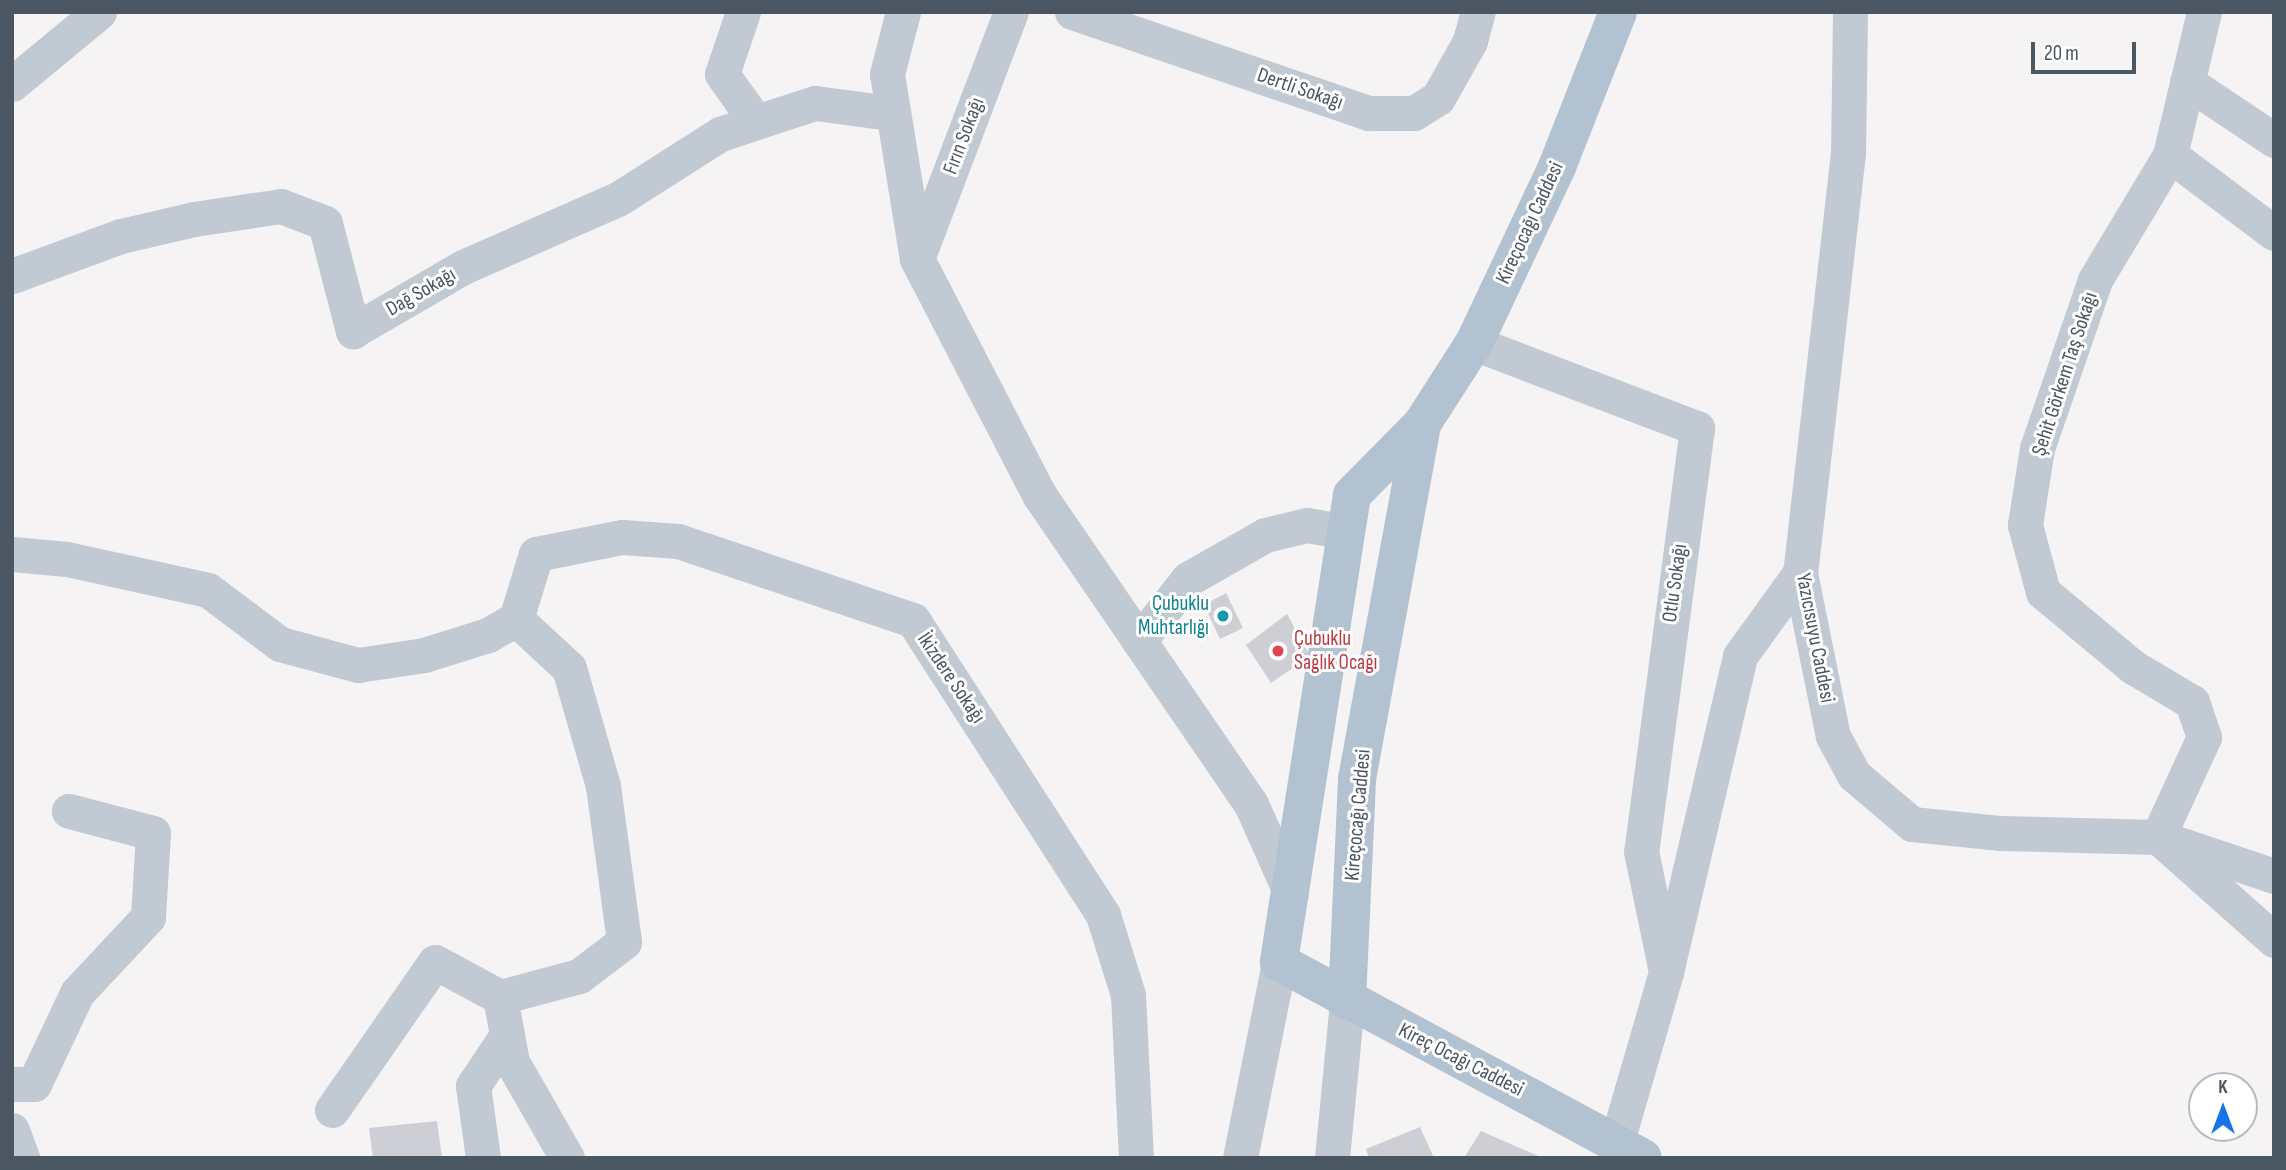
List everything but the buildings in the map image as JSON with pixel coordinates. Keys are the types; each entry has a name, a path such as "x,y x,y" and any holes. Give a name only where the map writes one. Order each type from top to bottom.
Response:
{"main road":[{"name":"Kireçocağı Caddesi","path":"1279,962 1352,495 1422,424 1474,343 1557,167 1618,12"},
{"name":"Kireçocağı Caddesi","path":"1348,1002 1357,779 1422,424"},
{"name":"Kireç Ocağı Caddesi","path":"1279,962 1348,1002 1630,1149"}],"street":[{"path":"12,84 99,12"},
{"path":"743,12 722,74 756,122"},
{"path":"903,12 887,74 891,113 917,259 1040,496 1251,804 1291,894"},
{"name":"Fırın Sokağı","path":"917,259 1011,12"},
{"name":"Dertli Sokağı","path":"1072,12 1370,113 1414,113 1438,98 1470,41 1478,12"},
{"name":"Yazıcısuyu Caddesi","path":"1850,12 1848,153 1800,573 1833,736 1854,775 1912,824 2000,833 2158,837 2274,876"},
{"name":"Şehit Görkem Taş Sokağı","path":"2158,837 2204,737 2192,702 2133,667 2043,592 2025,525 2037,448 2095,280 2170,155 2204,12"},
{"path":"2187,82 2274,140"},
{"name":"Dağ Sokağı","path":"12,276 121,236 194,219 281,206 325,223 352,331 463,267 618,199 720,134 815,103 891,113"},
{"path":"2170,155 2274,233"},
{"name":"Otlu Sokağı","path":"1474,343 1698,428 1641,851 1666,972"},
{"path":"1139,641 1188,579 1265,535 1307,525 1346,532"},
{"name":"İkizdere Sokağı","path":"516,619 536,555 622,537 678,541 912,620 1103,915 1128,995 1136,1158"},
{"path":"12,554 67,559 208,590 280,644 358,665 424,655 488,635 516,619 569,668 603,786 624,942 579,976 500,997 435,962 332,1110"},
{"path":"1630,1149 1666,972 1740,656 1800,573"},
{"path":"12,1084 34,1084 77,993 148,916 153,833 69,811"},
{"path":"2158,837 2274,940"},
{"path":"1240,1158 1279,962"},
{"path":"500,997 512,1062 567,1158"},
{"path":"1332,1158 1348,1002"},
{"path":"482,1158 473,1086 507,1035"},
{"path":"12,1130 22,1158"}],"place":[{"name":"Çubuklu Muhtarlığı","path":"1223,616"},
{"name":"Çubuklu Sağlık Ocağı","path":"1278,651"}]}
